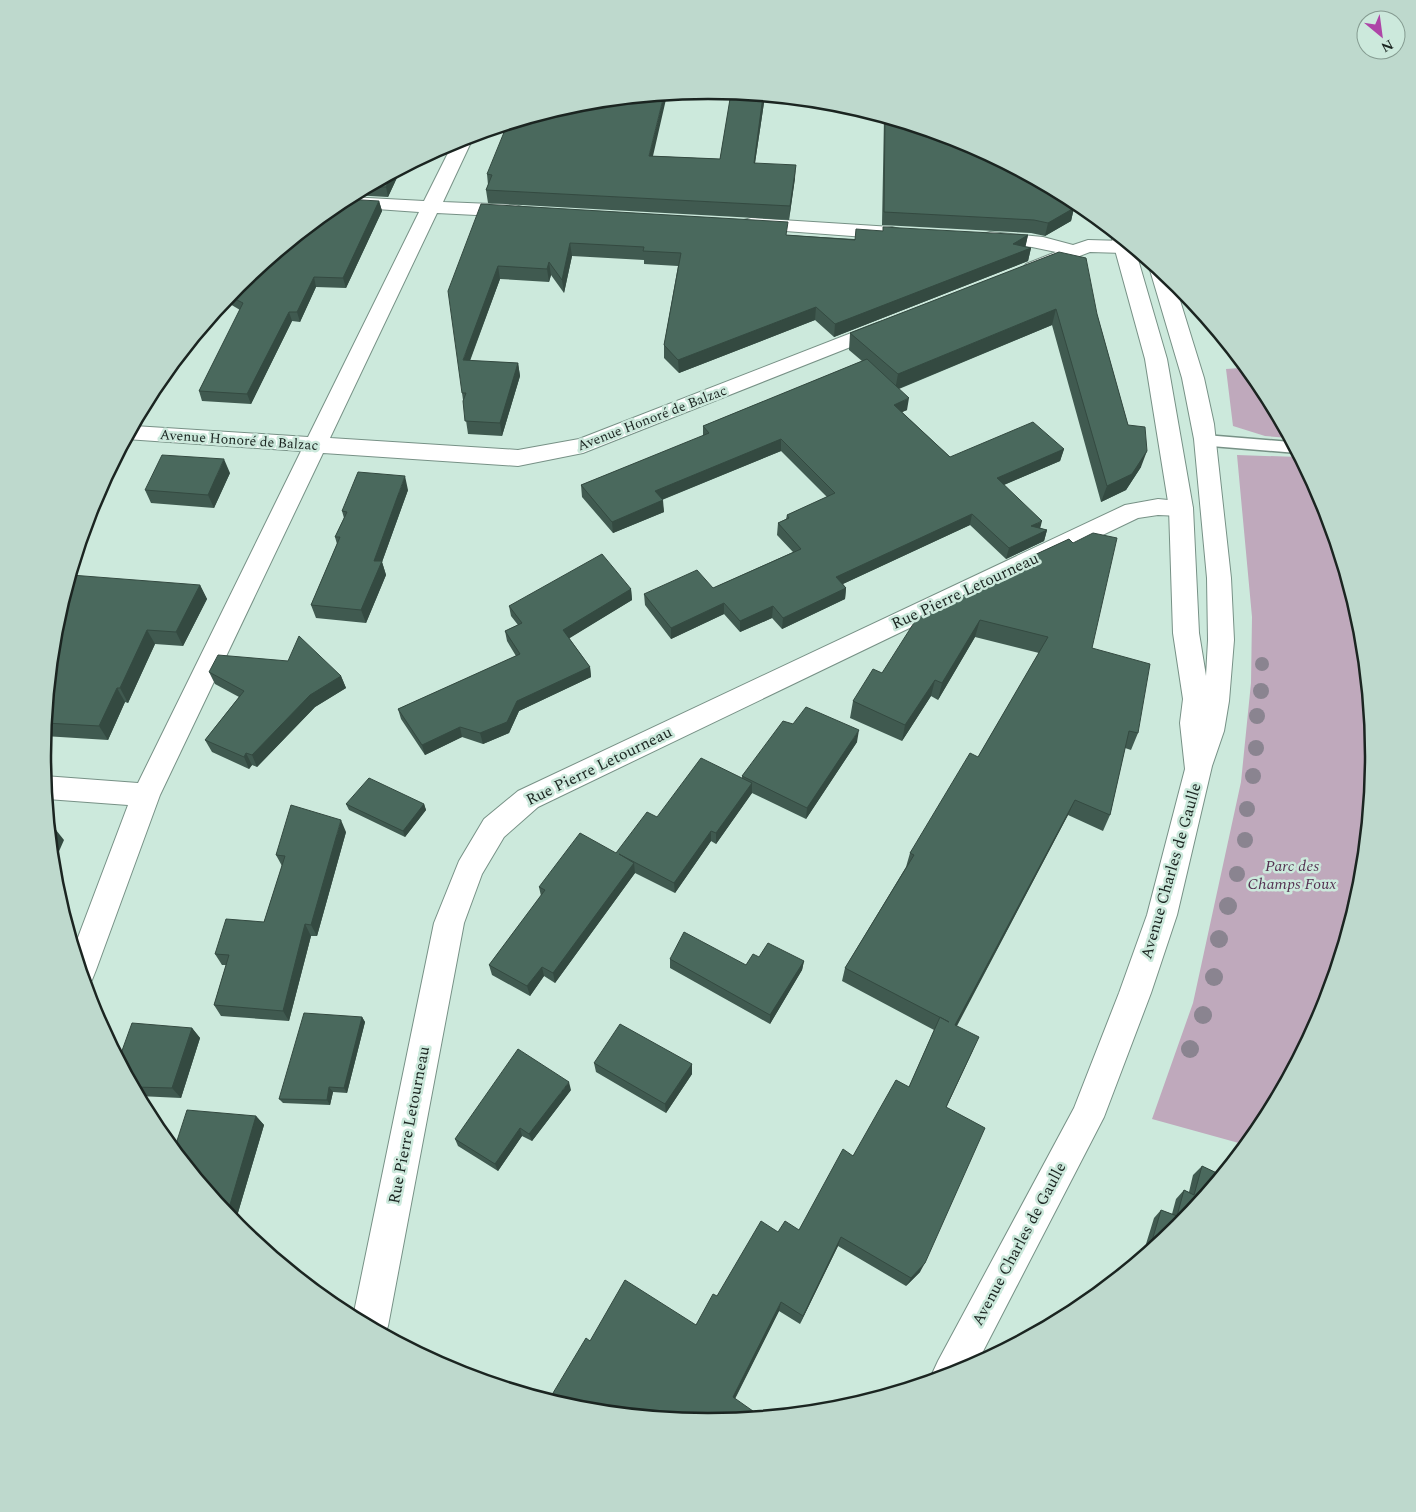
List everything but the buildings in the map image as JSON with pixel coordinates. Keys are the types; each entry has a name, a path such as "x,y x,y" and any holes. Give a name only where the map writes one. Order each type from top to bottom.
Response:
{"street":[{"path":"84,961 146,795 459,148"},
{"path":"355,203 532,212"},
{"path":"732,223 911,234"},
{"path":"971,237 1031,240 1081,249 1121,246"},
{"path":"1018,274 1081,249"},
{"name":"Avenue Charles de Gaulle","path":"956,1364 1087,1116 1135,993 1162,915 1200,769 1193,723 1196,698 1186,633 1181,508 1161,386 1129,252"},
{"path":"1164,285 1190,369 1205,442 1217,549 1220,602 1219,673 1212,731 1200,769"},
{"name":"Avenue Honoré de Balzac","path":"136,433 518,458 583,446 907,318"},
{"path":"1161,386 1182,411 1188,434 1205,442"},
{"name":"Rue Pierre Letourneau","path":"371,1320 450,923 469,870 494,828 528,798 1133,511 1158,506 1181,508"},
{"path":"1181,508 1195,516 1205,585 1220,602"},
{"path":"52,788 146,795"}],"lane":[{"path":"1205,442 1287,448"}],"green space":[{"path":"1238,368 1282,437 1265,436 1233,426 1226,369"},
{"name":"Parc des Champs Foux","path":"1237,455 1292,457 1315,505 1330,545 1352,628 1359,670 1363,713 1365,756 1363,799 1359,842 1352,884 1330,967 1315,1007 1297,1046 1277,1084 1238,1143 1152,1119 1193,1003 1241,782 1251,683 1252,617"}]}
